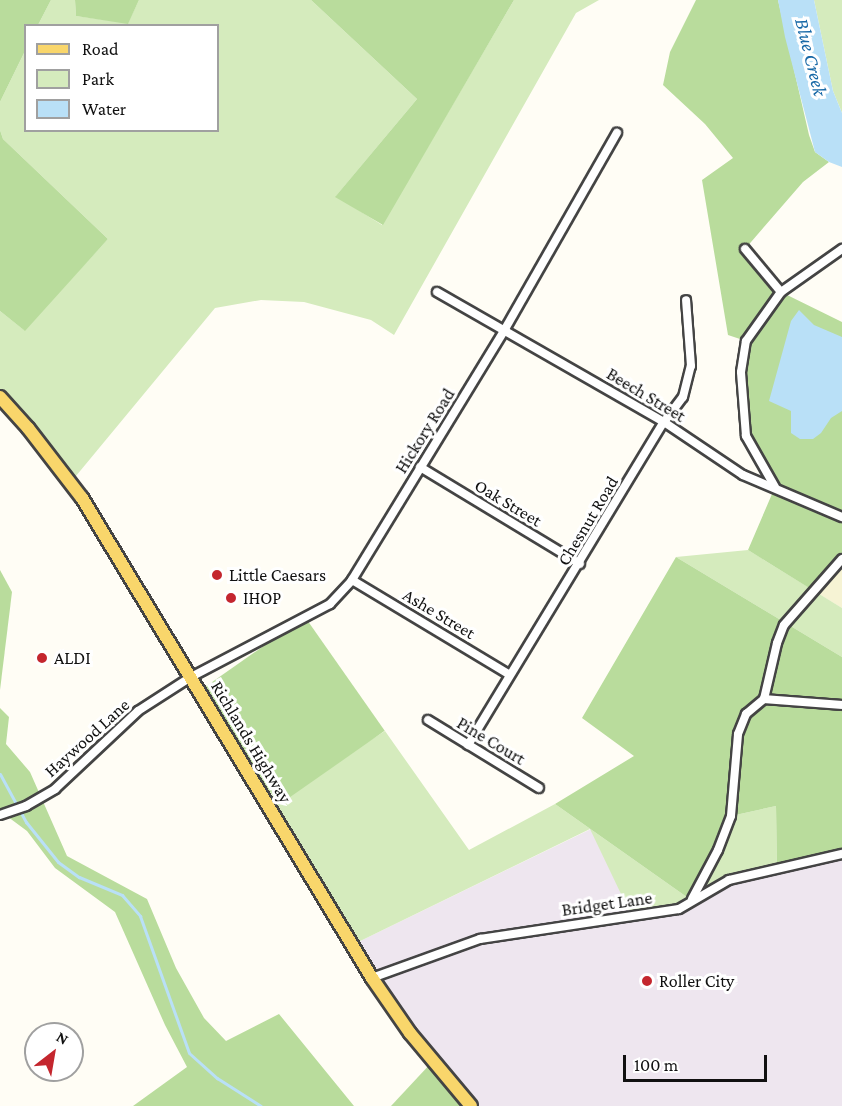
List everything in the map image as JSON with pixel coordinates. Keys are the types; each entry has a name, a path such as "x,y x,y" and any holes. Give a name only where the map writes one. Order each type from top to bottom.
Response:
{"main road":[{"name":"Richlands Highway","path":"0,397 28,428 82,498 372,978 410,1033 471,1106"}],"street":[{"name":"Hickory Road","path":"191,677 330,604 352,580 505,329 617,134"},
{"path":"745,249 781,292"},
{"path":"775,487 746,436 741,372 746,341 781,292 842,249"},
{"name":"Beech Street","path":"436,292 505,329 664,422 744,475 842,517"},
{"name":"Chesnut Road","path":"468,745 580,564 664,422 683,397 691,366 686,300"},
{"name":"Oak Street","path":"420,467 580,564"},
{"path":"691,900 718,850 731,816 738,734 746,714 764,699 777,643 784,625 842,559"},
{"name":"Ashe Street","path":"352,580 510,675"},
{"name":"Haywood Lane","path":"2,814 26,806 55,789 138,711 191,677"},
{"path":"764,699 842,705"},
{"name":"Pine Court","path":"428,720 539,788"},
{"name":"Bridget Lane","path":"372,978 480,939 679,909 729,880 842,854"}],"shaded area":[{"path":"842,559 842,608 814,591"},
{"path":"591,829 666,911 729,880 842,854 842,1106 471,1106 352,945"}],"green space":[{"path":"0,0 51,0 39,24 24,24 24,53 0,102"},
{"path":"51,0 75,0 76,16 128,23 139,0 311,0 417,99 336,196 382,225 514,0 599,0 576,13 394,335 371,320 304,302 261,300 215,308 71,482 0,397 0,311 24,330 108,239 3,139 0,130 0,102 24,53 24,132 219,132 219,24 39,24"},
{"path":"75,0 139,0 128,24 76,16"},
{"path":"311,0 514,0 383,225 335,197 417,99"},
{"path":"696,0 778,0 809,135 815,152 829,162 803,182 745,249 781,292 842,322 842,511 838,515 842,517 842,559 814,591 748,550 775,487 746,436 742,408 746,341 728,335 702,180 733,158 705,124 663,85 670,52"},
{"path":"814,0 842,0 842,113 833,91"},
{"path":"0,130 3,139 108,239 25,331 0,311"},
{"path":"748,550 842,608 842,657 676,557"},
{"path":"676,557 842,657 842,854 777,869 776,806 731,816 691,900 555,804 634,756 582,718"},
{"path":"0,570 12,592 0,690"},
{"path":"305,617 385,731 279,805 199,691"},
{"path":"0,708 9,717 6,744 30,772 67,856 147,899 176,968 204,1018 226,1041 279,1014 354,1106 133,1106 187,1067 165,1025 115,912 55,868 27,831 0,811"},
{"path":"385,731 469,850 555,804 691,900 731,816 776,806 777,869 729,880 679,909 632,917 590,829 352,945 268,805"},
{"path":"432,1062 471,1106 391,1106"}],"water":[{"name":"Blue Creek","path":"778,0 814,0 833,91 842,113 842,167 829,162 815,152 785,37"},
{"path":"799,310 814,325 842,337 842,411 831,418 821,433 813,439 800,439 791,433 791,411 769,401 791,321"}],"waterway":[{"path":"0,774 26,822 58,862 79,877 122,895 140,916 189,1053 217,1078 261,1106"}],"place":[{"name":"Little Caesars","path":"217,575"},
{"name":"IHOP","path":"231,598"},
{"name":"ALDI","path":"42,658"},
{"name":"Roller City","path":"647,981"}]}
